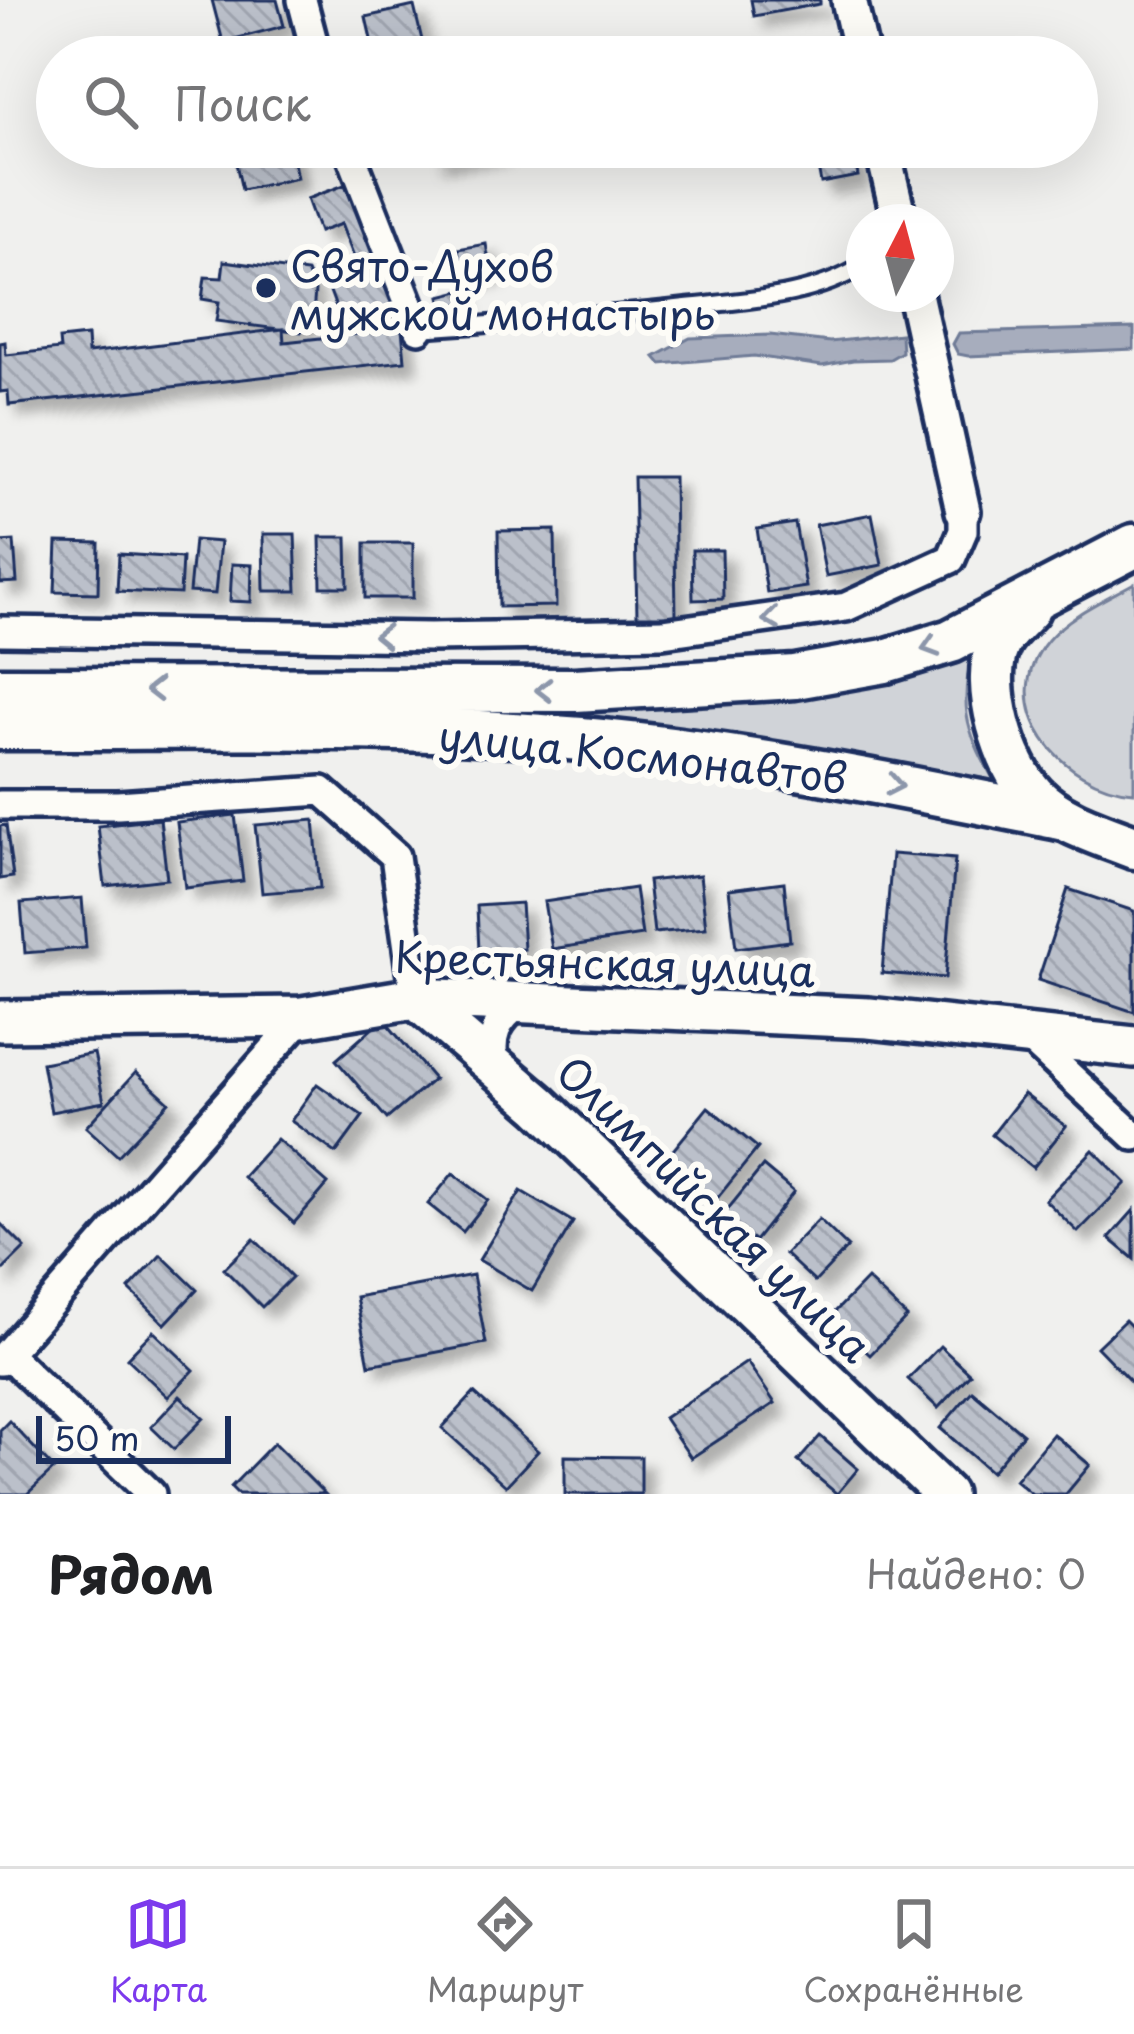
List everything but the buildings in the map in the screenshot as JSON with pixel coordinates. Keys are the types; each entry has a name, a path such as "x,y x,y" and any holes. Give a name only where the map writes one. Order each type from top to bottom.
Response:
{"main road":[{"path":"0,689 575,690 796,677 885,661 951,640 1134,546"},
{"path":"1036,599 997,646 993,688 1002,741 1035,798 1065,819 1134,847"},
{"name":"улица Космонавтов","path":"0,728 446,730 584,740 780,764 1065,819"},
{"name":"Крестьянская улица","path":"0,1021 302,1017 415,998 869,1018 1134,1047"},
{"name":"Олимпийская улица","path":"415,998 540,1105 944,1494"}],"street":[{"path":"302,0 311,36"},
{"path":"849,0 857,36"},
{"path":"356,168 418,329"},
{"path":"887,168 895,204"},
{"path":"0,631 430,637 663,633 846,607 951,560 963,531 963,511 920,312"},
{"path":"0,806 118,805 322,791 395,856 415,998"},
{"path":"494,1066 491,1042 496,1027 520,1003"},
{"path":"152,1494 3,1358 302,1017"},
{"path":"1028,1037 1134,1136"}],"lane":[{"path":"418,329 766,298 846,276"}],"shaded area":[{"path":"1134,583 1134,792 1107,787 1061,759 1043,739 1032,716 1028,691 1033,665 1048,640 1088,608"},
{"path":"974,646 967,715 994,780 653,728 472,714 472,705 732,703 851,686"}],"water":[{"path":"1134,328 1134,349 968,356 958,354 953,344 959,333"},
{"path":"901,334 902,352 890,359 822,366 754,356 661,364 655,357 690,338 770,335 830,342"}],"place":[{"name":"Свято-Духов мужской монастырь","path":"266,288"}]}
